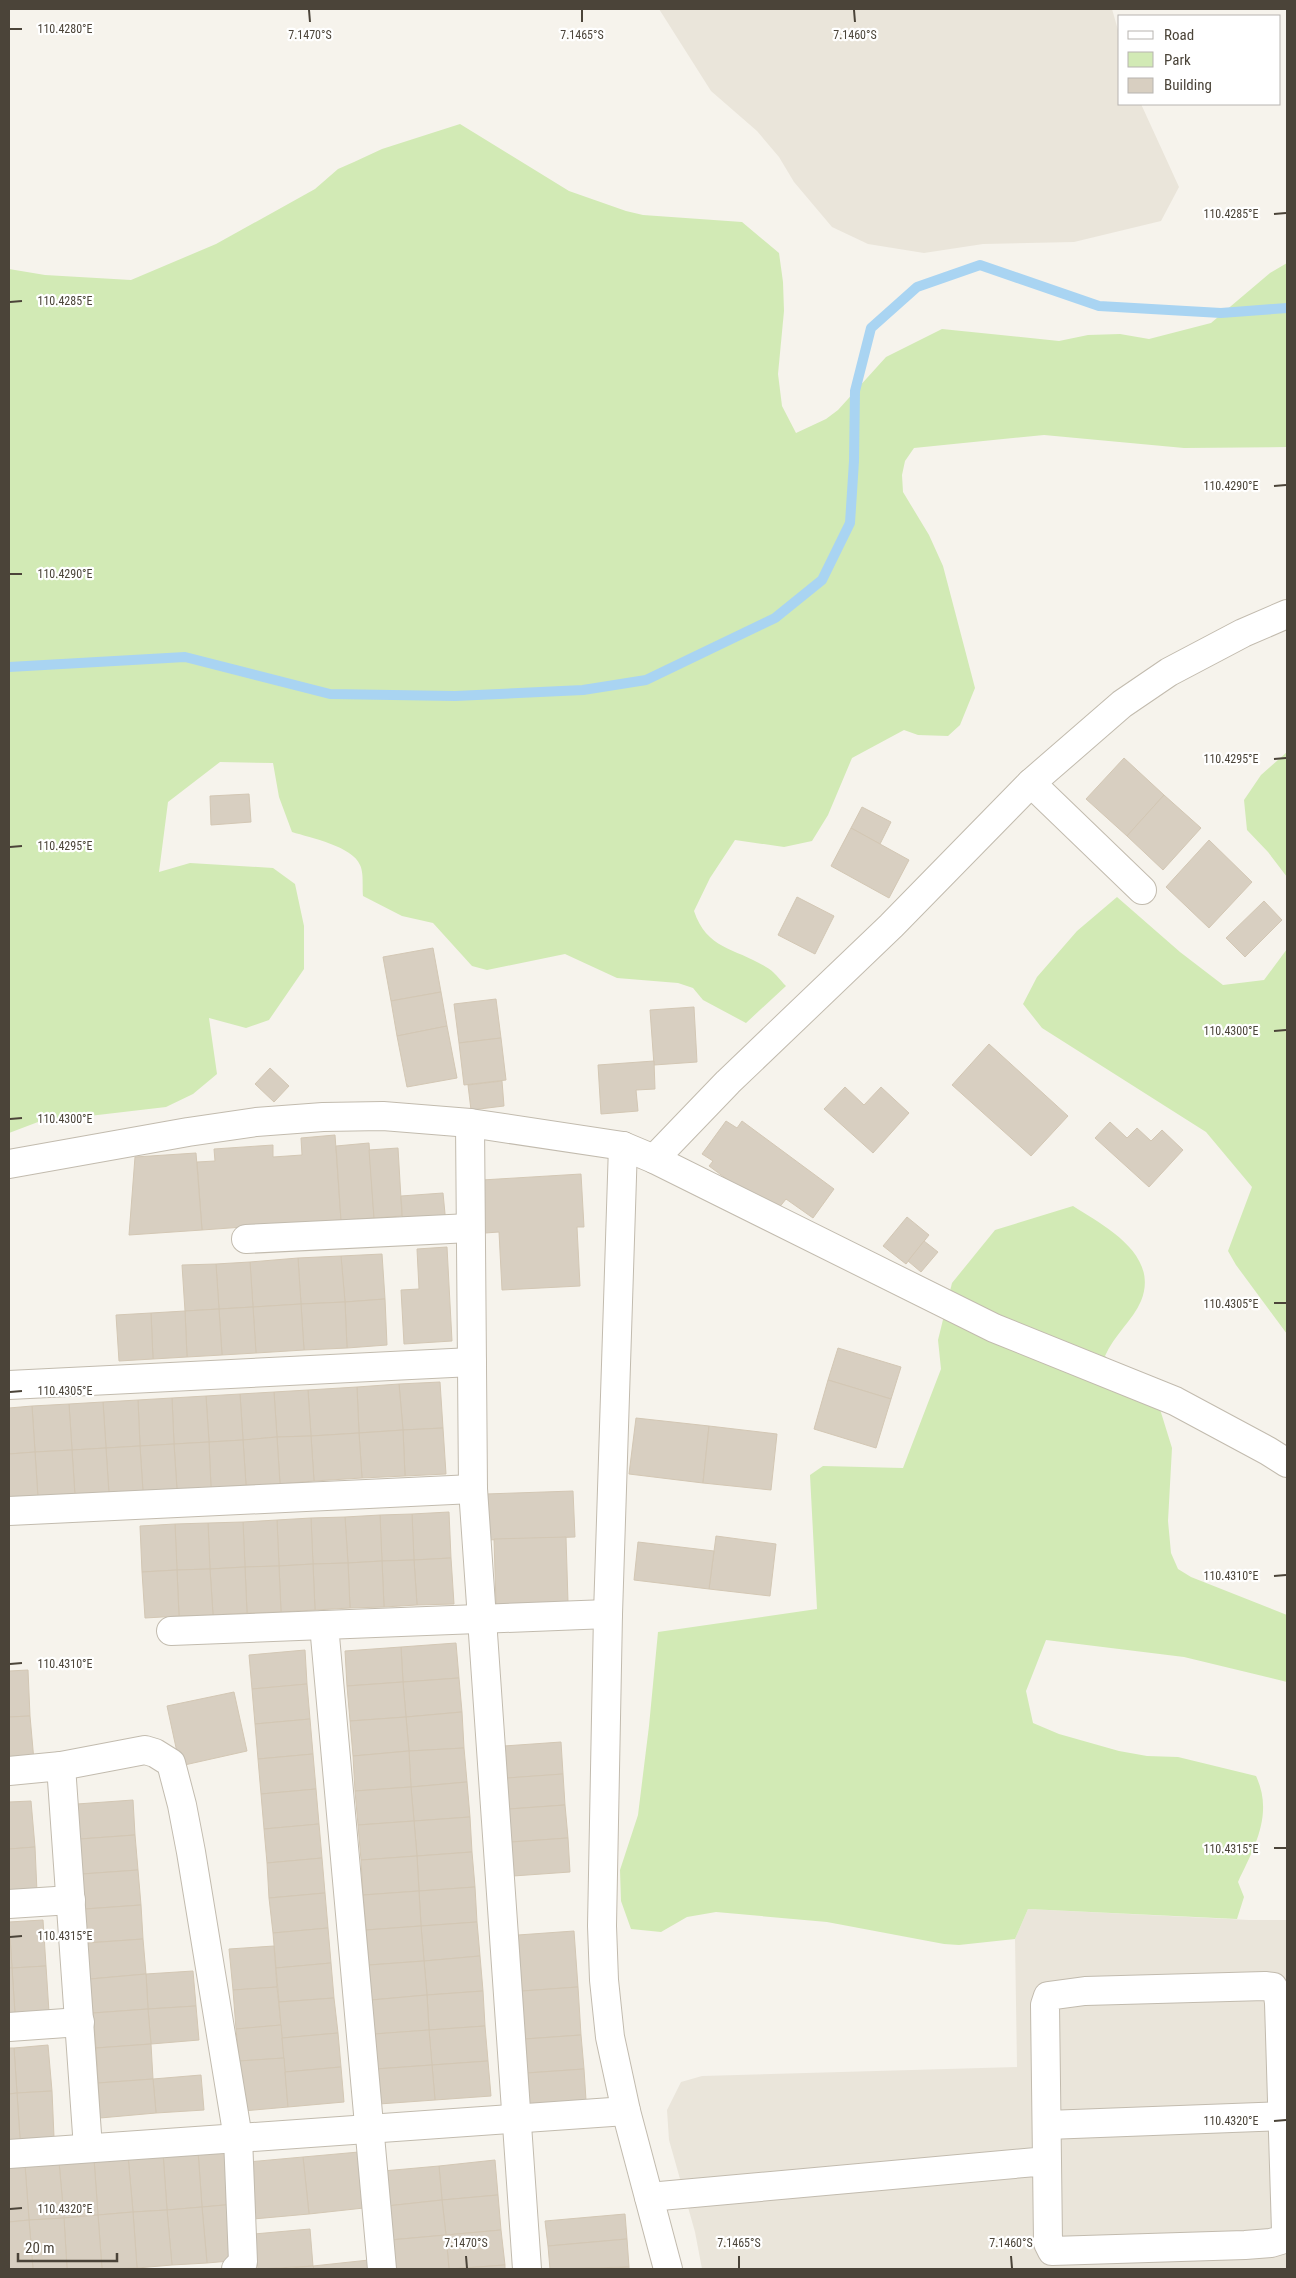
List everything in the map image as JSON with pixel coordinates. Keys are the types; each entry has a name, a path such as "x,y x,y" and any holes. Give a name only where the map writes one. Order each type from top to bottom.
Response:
{"street":[{"path":"654,1159 728,1082 891,926 1031,783 1122,704 1169,672 1243,633 1287,614"},
{"path":"1031,783 1142,890"},
{"path":"9,1164 188,1132 323,1116 383,1116 470,1123 623,1146 654,1159 994,1328 1175,1401 1268,1451 1287,1464"},
{"path":"470,1123 473,1489 527,2269"},
{"path":"623,1146 608,1614 602,1935 604,1980 610,2036 626,2111 668,2269"},
{"path":"246,1239 470,1228"},
{"path":"9,1385 472,1362"},
{"path":"9,1511 473,1489"},
{"path":"171,1631 482,1617 608,1614"},
{"path":"324,1625 382,2269"},
{"path":"9,1771 61,1766 145,1750 155,1753 171,1763 182,1805 191,1852 238,2138 242,2262 236,2269"},
{"path":"61,1766 88,2148"},
{"path":"9,1904 71,1900"},
{"path":"1273,1987 1278,1996 1283,2116 1286,2231 1281,2240 1276,2242 1052,2251 1048,2244 1047,2125 1046,1998 1051,1994 1085,1991 1273,1987"},
{"path":"9,2027 80,2022"},
{"path":"9,2154 626,2111"},
{"path":"1047,2125 1283,2116"},
{"path":"649,2197 1047,2161"}],"shaded area":[{"path":"659,9 1112,9 1118,30 1118,105 1141,105 1179,187 1161,221 1074,242 983,244 924,253 868,244 832,227 794,182 779,157 757,131 711,91"},
{"path":"1028,1909 1249,1920 1287,1920 1287,2269 702,2269 695,2232 669,2140 667,2110 681,2082 702,2076 1017,2067 1015,1939"}],"green space":[{"path":"460,124 569,191 643,215 742,222 779,253 784,311 778,374 782,406 796,433 826,419 838,410 886,357 942,329 1059,341 1088,335 1120,334 1149,339 1211,323 1270,273 1287,263 1287,447 1184,448 1044,435 914,448 905,461 902,475 903,492 929,535 943,566 975,688 960,725 948,736 918,735 904,730 852,758 828,815 812,841 784,847 735,840 710,878 694,911 707,934 715,941 769,969 786,986 746,1023 703,1000 693,988 678,983 617,978 565,954 487,970 472,966 433,923 402,916 363,896 361,868 356,858 340,848 292,832 279,797 273,763 220,762 168,802 159,872 190,863 273,868 295,884 304,926 304,969 269,1020 246,1028 209,1018 217,1074 193,1094 166,1107 38,1122 9,1133 9,269 45,275 131,280 216,244 315,189 338,169 382,149"},
{"path":"1287,752 1287,877 1268,852 1247,830 1244,800 1261,775"},
{"path":"1117,897 1180,952 1223,985 1264,980 1287,949 1287,1334 1236,1265 1228,1251 1252,1187 1206,1132 1042,1028 1023,1004 1037,977 1077,931"},
{"path":"1073,1206 1113,1232 1126,1243 1143,1269 1145,1284 1138,1308 1113,1341 1105,1356 1159,1406 1172,1448 1168,1521 1171,1553 1178,1569 1191,1577 1287,1615 1287,1682 1184,1657 1046,1640 1026,1691 1033,1723 1059,1734 1119,1751 1147,1756 1178,1757 1256,1776 1261,1790 1262,1817 1260,1831 1238,1882 1244,1897 1237,1919 1028,1909 1015,1939 959,1945 944,1944 827,1922 716,1912 687,1917 661,1932 631,1929 621,1901 620,1870 638,1815 658,1632 817,1609 810,1475 823,1466 903,1468 941,1369 938,1340 952,1283 995,1230"}],"building":[{"path":"1124,758 1164,795 1127,836 1086,799"},
{"path":"249,794 251,822 211,825 210,796"},
{"path":"1164,795 1201,828 1163,870 1127,836"},
{"path":"862,807 891,822 880,844 851,828"},
{"path":"851,828 909,860 889,898 831,866"},
{"path":"1209,840 1252,882 1209,928 1166,887"},
{"path":"797,897 834,916 815,954 778,935"},
{"path":"1264,901 1282,920 1245,957 1226,938"},
{"path":"433,948 441,992 391,1001 383,957"},
{"path":"441,992 447,1026 397,1036 391,1001"},
{"path":"496,999 501,1038 459,1043 454,1004"},
{"path":"694,1007 697,1062 654,1065 650,1010"},
{"path":"447,1026 457,1078 407,1087 397,1036"},
{"path":"501,1038 506,1080 464,1085 459,1043"},
{"path":"989,1044 1068,1116 1031,1156 952,1085"},
{"path":"654,1061 655,1089 636,1090 638,1111 601,1114 598,1065"},
{"path":"270,1068 289,1086 274,1102 255,1084"},
{"path":"502,1081 504,1106 471,1110 468,1085"},
{"path":"845,1087 864,1105 881,1087 909,1113 873,1153 824,1109"},
{"path":"726,1121 737,1128 742,1121 834,1189 813,1218 786,1199 774,1214 709,1166 713,1161 702,1154"},
{"path":"1110,1122 1127,1138 1137,1128 1151,1141 1162,1130 1183,1150 1149,1187 1095,1138"},
{"path":"335,1135 341,1220 202,1230 197,1162 215,1161 214,1149 273,1145 273,1157 302,1155 301,1138"},
{"path":"369,1143 374,1218 341,1220 336,1146"},
{"path":"398,1148 402,1216 374,1218 369,1150"},
{"path":"196,1153 202,1230 129,1235 135,1157"},
{"path":"581,1174 584,1227 577,1227 580,1286 502,1290 499,1232 485,1233 482,1180"},
{"path":"443,1193 446,1224 403,1227 401,1196"},
{"path":"907,1217 929,1235 906,1264 883,1246"},
{"path":"924,1241 938,1252 921,1272 908,1261"},
{"path":"447,1247 452,1341 404,1344 401,1290 419,1289 417,1249"},
{"path":"382,1254 385,1299 345,1302 341,1256"},
{"path":"341,1256 345,1302 301,1304 298,1258"},
{"path":"298,1258 301,1304 253,1307 250,1262"},
{"path":"250,1262 253,1307 219,1309 216,1264"},
{"path":"216,1264 219,1309 185,1311 182,1265"},
{"path":"385,1299 387,1345 347,1348 345,1302"},
{"path":"345,1302 347,1348 304,1350 301,1304"},
{"path":"301,1304 304,1350 256,1353 253,1307"},
{"path":"253,1307 256,1353 222,1355 219,1309"},
{"path":"219,1309 222,1355 187,1357 185,1311"},
{"path":"185,1311 187,1357 153,1359 151,1313"},
{"path":"151,1313 153,1359 119,1361 116,1315"},
{"path":"838,1348 901,1367 891,1399 828,1380"},
{"path":"828,1380 891,1399 876,1448 814,1429"},
{"path":"440,1382 443,1428 403,1430 399,1384"},
{"path":"399,1384 403,1430 359,1433 357,1387"},
{"path":"357,1387 359,1433 311,1436 308,1390"},
{"path":"308,1390 311,1436 277,1437 274,1392"},
{"path":"274,1392 277,1437 243,1440 240,1394"},
{"path":"240,1394 243,1440 209,1442 206,1396"},
{"path":"206,1396 209,1442 174,1444 172,1398"},
{"path":"172,1398 174,1444 140,1446 138,1400"},
{"path":"138,1400 140,1446 106,1448 103,1402"},
{"path":"103,1402 106,1448 72,1450 69,1404"},
{"path":"69,1404 72,1450 35,1452 32,1406"},
{"path":"32,1406 35,1452 9,1454 9,1408"},
{"path":"636,1418 709,1426 703,1483 629,1474"},
{"path":"709,1426 777,1434 771,1490 703,1483"},
{"path":"443,1428 446,1474 405,1476 403,1430"},
{"path":"403,1430 405,1476 362,1478 359,1433"},
{"path":"359,1433 362,1478 314,1481 311,1436"},
{"path":"311,1436 314,1481 280,1484 277,1437"},
{"path":"277,1437 280,1484 246,1485 243,1440"},
{"path":"243,1440 246,1485 211,1488 209,1442"},
{"path":"209,1442 211,1488 177,1490 174,1444"},
{"path":"174,1444 177,1490 143,1492 140,1446"},
{"path":"140,1446 143,1492 109,1494 106,1448"},
{"path":"106,1448 109,1494 75,1496 72,1450"},
{"path":"72,1450 75,1496 38,1498 35,1452"},
{"path":"35,1452 38,1498 9,1500 9,1454"},
{"path":"573,1491 575,1537 487,1540 486,1494"},
{"path":"449,1512 451,1558 414,1560 412,1514"},
{"path":"412,1514 414,1560 382,1561 380,1515"},
{"path":"380,1515 382,1561 348,1563 345,1517"},
{"path":"345,1517 348,1563 313,1564 311,1518"},
{"path":"311,1518 313,1564 279,1566 277,1520"},
{"path":"277,1520 279,1566 245,1567 243,1522"},
{"path":"243,1522 245,1567 210,1569 208,1523"},
{"path":"208,1523 210,1569 177,1570 175,1524"},
{"path":"175,1524 177,1570 142,1572 140,1526"},
{"path":"716,1536 776,1544 770,1596 709,1589"},
{"path":"566,1537 568,1602 496,1604 494,1539"},
{"path":"638,1542 714,1551 709,1589 634,1580"},
{"path":"451,1558 454,1604 417,1605 414,1560"},
{"path":"414,1560 417,1605 384,1607 382,1561"},
{"path":"382,1561 384,1607 350,1608 348,1563"},
{"path":"348,1563 350,1608 315,1610 313,1564"},
{"path":"313,1564 315,1610 281,1612 279,1566"},
{"path":"279,1566 281,1612 247,1613 245,1567"},
{"path":"245,1567 247,1613 213,1615 210,1569"},
{"path":"210,1569 213,1615 179,1616 177,1570"},
{"path":"177,1570 179,1616 145,1618 142,1572"},
{"path":"456,1643 459,1678 403,1682 401,1647"},
{"path":"401,1647 403,1682 347,1686 345,1651"},
{"path":"305,1650 307,1684 252,1689 249,1655"},
{"path":"28,1670 30,1716 9,1717 9,1671"},
{"path":"459,1678 462,1712 406,1717 403,1682"},
{"path":"403,1682 406,1717 350,1721 347,1686"},
{"path":"307,1684 310,1719 255,1724 252,1689"},
{"path":"234,1692 247,1751 180,1766 167,1706"},
{"path":"462,1712 464,1748 409,1751 406,1717"},
{"path":"30,1716 34,1761 9,1763 9,1717"},
{"path":"406,1717 409,1751 353,1756 350,1721"},
{"path":"310,1719 313,1754 258,1759 255,1724"},
{"path":"561,1742 563,1774 507,1778 504,1746"},
{"path":"464,1748 467,1782 411,1787 409,1751"},
{"path":"409,1751 411,1787 355,1791 353,1756"},
{"path":"313,1754 316,1789 261,1794 258,1759"},
{"path":"563,1774 565,1805 509,1809 507,1778"},
{"path":"467,1782 470,1817 414,1821 411,1787"},
{"path":"411,1787 414,1821 358,1825 355,1791"},
{"path":"316,1789 319,1824 264,1829 261,1794"},
{"path":"133,1800 135,1835 80,1839 77,1804"},
{"path":"31,1801 35,1847 9,1849 9,1802"},
{"path":"565,1805 568,1838 511,1842 509,1809"},
{"path":"470,1817 472,1852 417,1856 414,1821"},
{"path":"414,1821 417,1856 361,1860 358,1825"},
{"path":"319,1824 322,1858 267,1863 264,1829"},
{"path":"135,1835 138,1870 82,1874 80,1839"},
{"path":"568,1838 570,1872 513,1876 511,1842"},
{"path":"35,1847 37,1892 9,1894 9,1849"},
{"path":"472,1852 475,1887 419,1891 417,1856"},
{"path":"417,1856 419,1891 363,1895 361,1860"},
{"path":"322,1858 325,1893 269,1898 267,1863"},
{"path":"138,1870 141,1905 85,1909 82,1874"},
{"path":"475,1887 477,1922 421,1926 419,1891"},
{"path":"419,1891 421,1926 366,1930 363,1895"},
{"path":"325,1893 328,1928 273,1933 269,1898"},
{"path":"141,1905 143,1939 87,1943 85,1909"},
{"path":"43,1920 46,1966 12,1968 9,1922"},
{"path":"9,1922 12,1968 9,1968"},
{"path":"477,1922 480,1956 424,1961 421,1926"},
{"path":"421,1926 424,1961 369,1965 366,1930"},
{"path":"328,1928 331,1963 276,1968 273,1933"},
{"path":"574,1931 578,1987 522,1991 518,1935"},
{"path":"143,1939 146,1974 90,1979 87,1943"},
{"path":"274,1946 277,1987 233,1990 229,1949"},
{"path":"480,1956 483,1991 427,1995 424,1961"},
{"path":"424,1961 427,1995 371,2000 369,1965"},
{"path":"331,1963 334,1998 279,2002 276,1968"},
{"path":"46,1966 49,2012 15,2014 12,1968"},
{"path":"9,1968 12,1968 15,2014 9,2014"},
{"path":"193,1971 196,2006 148,2009 146,1974"},
{"path":"146,1974 148,2009 93,2013 90,1979"},
{"path":"277,1987 281,2025 236,2029 233,1990"},
{"path":"578,1987 581,2035 525,2039 522,1991"},
{"path":"483,1991 485,2026 429,2030 427,1995"},
{"path":"427,1995 429,2030 374,2034 371,2000"},
{"path":"334,1998 338,2033 282,2038 279,2002"},
{"path":"196,2006 199,2040 151,2044 148,2009"},
{"path":"148,2009 151,2044 96,2048 93,2013"},
{"path":"281,2025 284,2058 239,2061 236,2029"},
{"path":"485,2026 488,2061 432,2065 429,2030"},
{"path":"429,2030 432,2065 376,2069 374,2034"},
{"path":"338,2033 341,2067 285,2072 282,2038"},
{"path":"581,2035 584,2069 527,2073 525,2039"},
{"path":"151,2044 153,2079 98,2083 96,2048"},
{"path":"48,2045 52,2091 17,2093 14,2048"},
{"path":"9,2048 14,2048 17,2093 9,2094"},
{"path":"284,2058 288,2107 243,2111 239,2061"},
{"path":"488,2061 491,2096 435,2100 432,2065"},
{"path":"432,2065 435,2100 379,2104 376,2069"},
{"path":"341,2067 344,2102 288,2107 285,2072"},
{"path":"584,2069 586,2100 529,2104 527,2073"},
{"path":"201,2075 204,2110 156,2113 153,2079"},
{"path":"153,2079 156,2113 100,2118 98,2083"},
{"path":"52,2091 54,2137 20,2139 17,2093"},
{"path":"17,2093 20,2139 9,2140 9,2094"},
{"path":"232,2148 236,2204 202,2207 198,2151"},
{"path":"198,2151 202,2207 167,2210 163,2153"},
{"path":"359,2152 364,2208 309,2214 303,2157"},
{"path":"163,2153 167,2210 133,2212 128,2156"},
{"path":"128,2156 133,2212 98,2215 94,2159"},
{"path":"303,2157 309,2214 253,2219 248,2162"},
{"path":"94,2159 98,2215 64,2218 59,2162"},
{"path":"495,2160 498,2195 442,2200 439,2166"},
{"path":"59,2162 64,2218 29,2220 25,2165"},
{"path":"25,2165 29,2220 9,2222 9,2166"},
{"path":"439,2166 442,2200 387,2206 383,2171"},
{"path":"498,2195 501,2230 446,2235 442,2200"},
{"path":"442,2200 446,2235 390,2240 387,2206"},
{"path":"236,2204 241,2260 207,2263 202,2207"},
{"path":"202,2207 207,2263 172,2265 167,2210"},
{"path":"167,2210 172,2265 137,2268 133,2212"},
{"path":"133,2212 137,2268 102,2269 98,2215"},
{"path":"625,2214 627,2239 548,2246 545,2221"},
{"path":"98,2215 102,2269 67,2269 64,2218"},
{"path":"64,2218 67,2269 33,2269 29,2220"},
{"path":"29,2220 33,2269 9,2269 9,2222"},
{"path":"310,2229 313,2266 258,2269 254,2234"},
{"path":"501,2230 505,2265 449,2269 446,2235"},
{"path":"446,2235 449,2269 393,2269 390,2240"},
{"path":"627,2239 629,2267 550,2269 548,2246"},
{"path":"369,2260 370,2269 314,2269 313,2266"},
{"path":"505,2265 505,2269 452,2269"},
{"path":"313,2266 314,2269 280,2269"},
{"path":"629,2267 629,2269 599,2269"}],"waterway":[{"path":"9,667 185,657 330,694 455,696 583,690 646,680 775,618 822,580 850,523 854,461 855,391 871,328 917,287 980,265 1099,306 1221,313 1287,308"}]}
